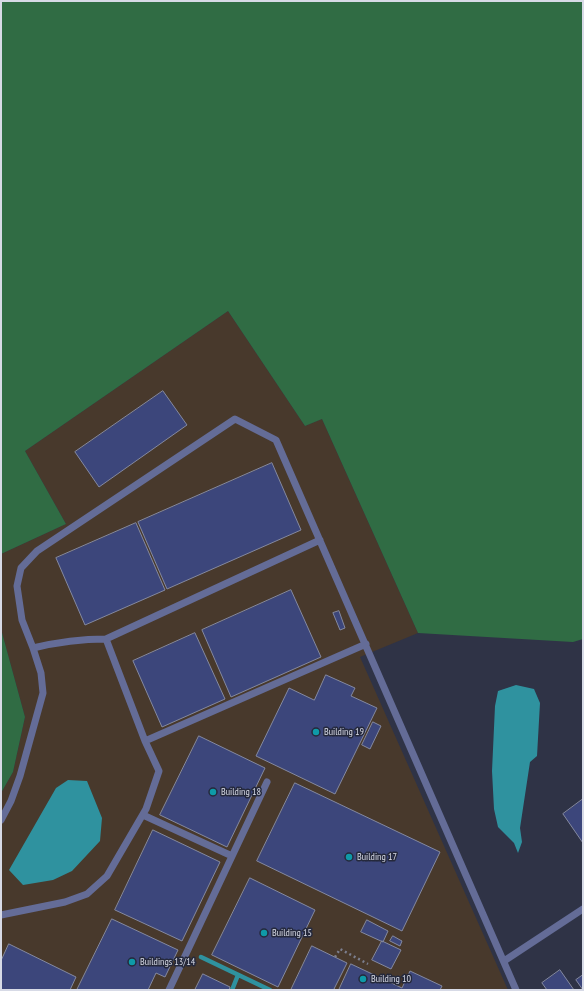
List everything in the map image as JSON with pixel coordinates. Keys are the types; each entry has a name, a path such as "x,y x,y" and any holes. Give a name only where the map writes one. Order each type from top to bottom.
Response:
{"lane":[{"path":"1,820 11,801 20,776 43,694 41,672 22,620 16,586 21,568 37,551 235,419 276,440 516,990"},
{"path":"33,648 57,642 79,639 106,638 320,540"},
{"path":"1,915 65,902 87,894 107,876 146,809 159,771 145,742 106,638"},
{"path":"145,742 366,644"},
{"path":"168,990 267,782"},
{"path":"143,815 232,856"},
{"path":"504,961 583,909"}],"path":[{"path":"335,957 340,949 368,964"}],"shaded area":[{"path":"228,311 305,426 322,419 418,633 360,657 508,990 1,990 1,793 13,772 25,717 1,629 1,554 66,524 25,451"}],"green space":[{"path":"1,1 583,1 583,639 573,642 418,633 322,419 305,426 228,311 25,451 66,524 1,554"},
{"path":"1,629 25,717 13,772 1,793"}],"water":[{"path":"516,685 534,689 540,703 537,756 530,762 520,828 522,842 518,853 514,843 498,827 494,809 492,771 495,706 498,691"},
{"path":"68,780 87,781 102,818 100,841 72,871 53,880 23,885 9,870 56,788"}],"building":[{"path":"163,391 187,425 99,487 75,452"},
{"path":"272,463 301,530 167,589 138,522"},
{"path":"136,523 165,590 85,625 56,558"},
{"path":"291,590 321,657 231,697 202,630"},
{"path":"339,611 345,628 340,630 333,613"},
{"path":"195,633 225,699 162,727 133,661"},
{"name":"Building 19","path":"326,675 355,688 351,696 377,708 335,794 256,756 289,688 314,700"},
{"path":"373,722 381,726 370,749 362,745"},
{"name":"Building 18","path":"199,736 265,768 227,847 160,815"},
{"name":"Building 17","path":"295,783 440,852 402,931 257,861"},
{"path":"583,799 583,843 563,814"},
{"path":"153,830 220,862 182,941 115,910"},
{"name":"Building 15","path":"250,878 315,910 278,987 212,955"},
{"name":"Buildings 13/14","path":"112,919 178,950 165,977 156,973 148,990 77,990"},
{"path":"367,920 388,931 383,942 361,932"},
{"path":"393,936 402,941 400,946 390,941"},
{"path":"382,941 401,950 391,969 372,960"},
{"path":"9,944 76,977 70,990 1,990 1,961"},
{"path":"312,946 347,963 334,989 337,990 291,990"},
{"name":"Building 10","path":"351,964 402,988 410,971 442,986 440,990 339,990"},
{"path":"560,970 574,990 547,990 542,983"},
{"path":"203,974 230,987 229,990 195,990"},
{"path":"583,975 583,990 576,980"}],"waterway":[{"path":"201,957 270,990"},
{"path":"232,990 238,975"}],"place":[{"name":"Building 19","path":"316,732"},
{"name":"Building 18","path":"213,792"},
{"name":"Building 17","path":"349,857"},
{"name":"Building 15","path":"264,933"},
{"name":"Buildings 13/14","path":"132,962"},
{"name":"Building 10","path":"363,979"}]}
